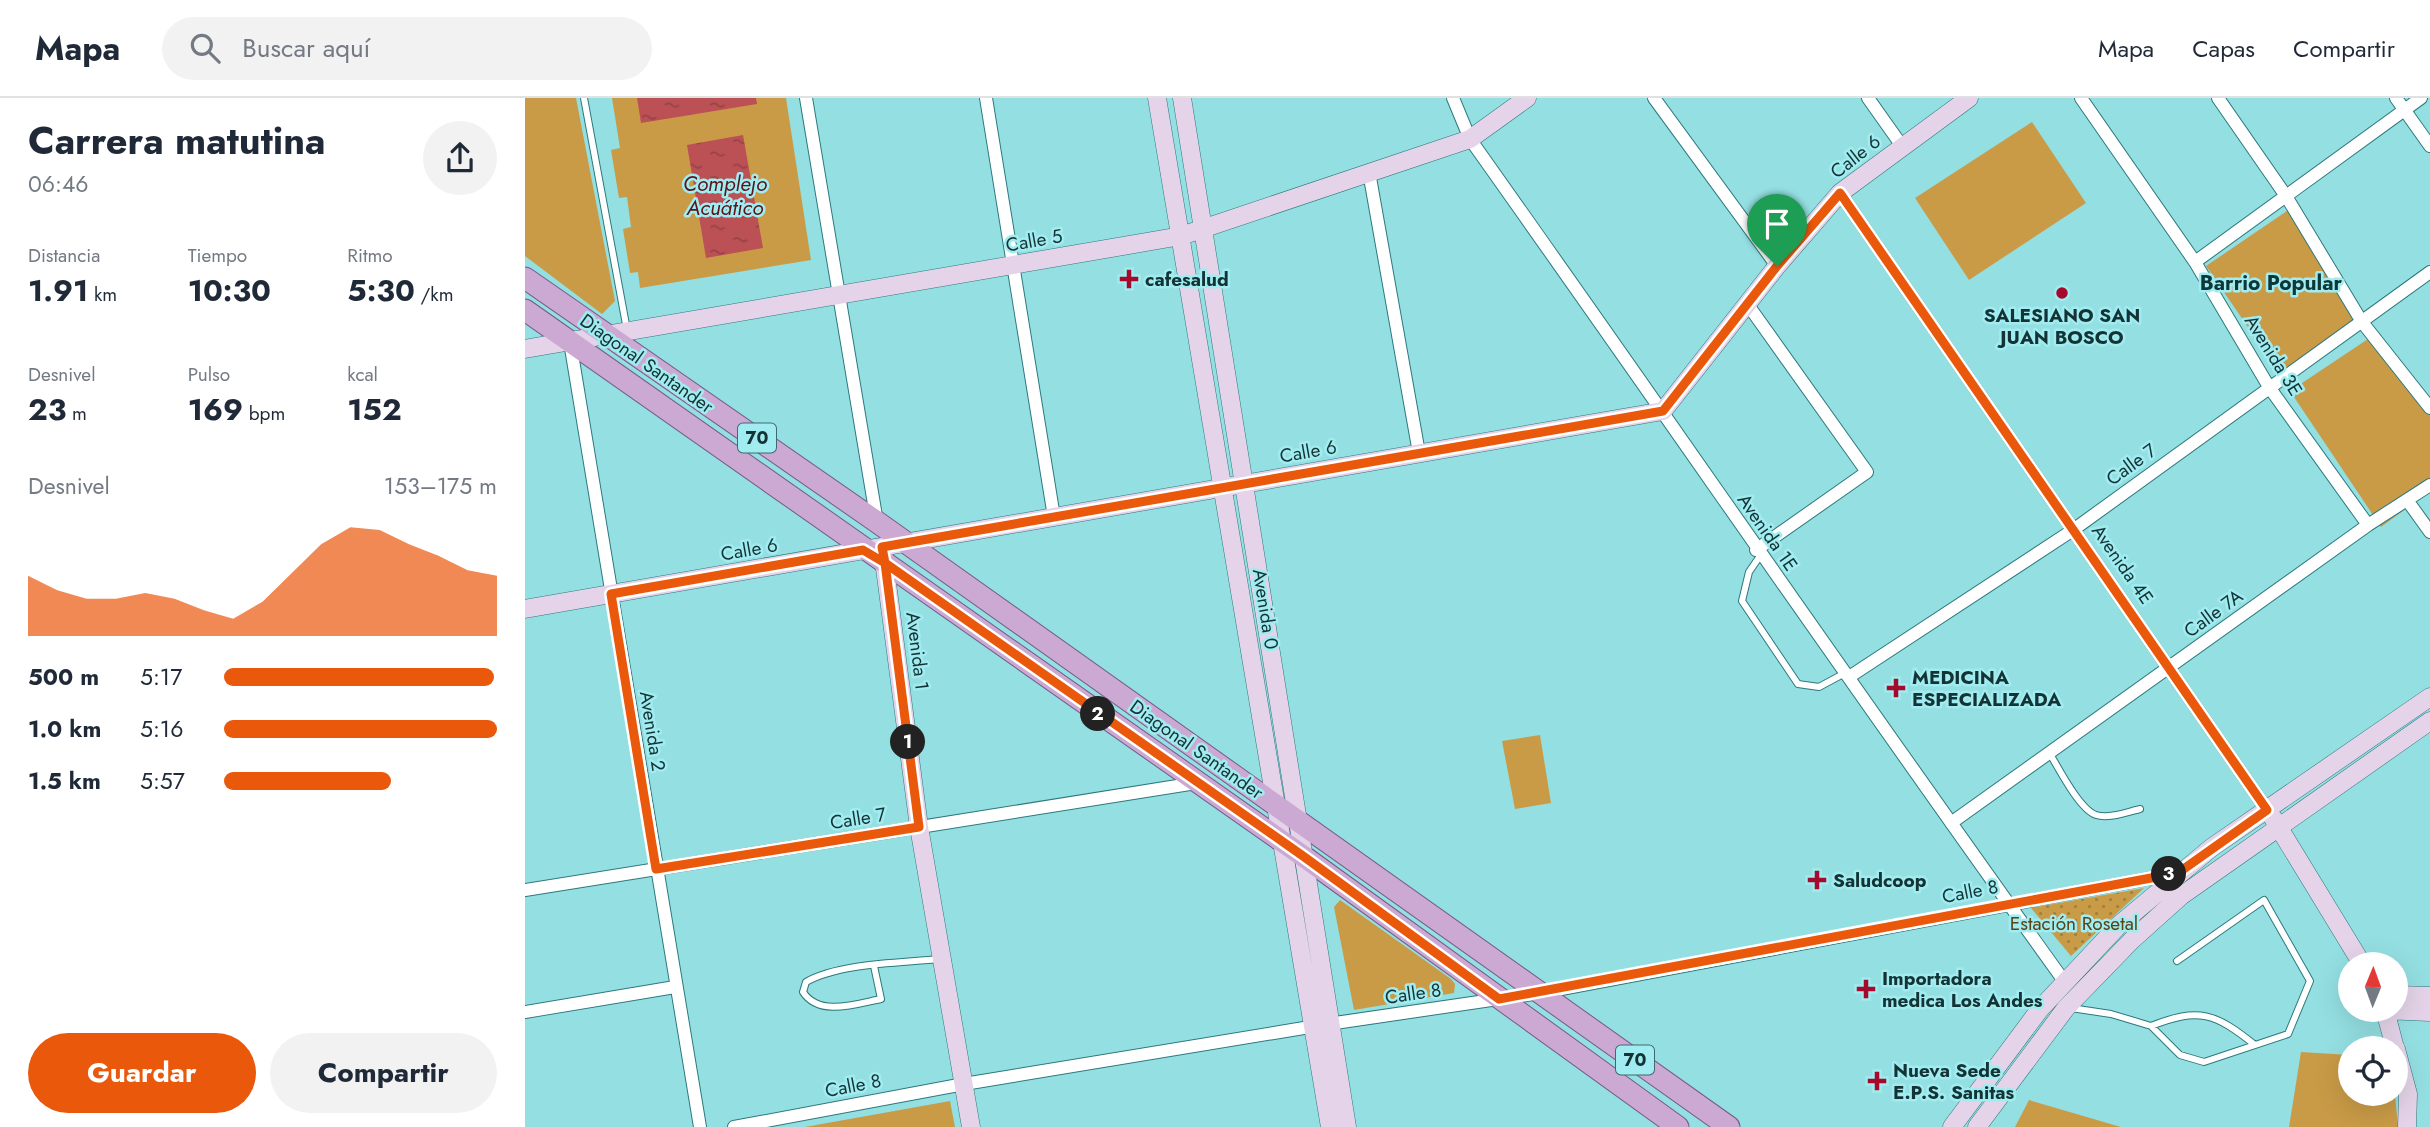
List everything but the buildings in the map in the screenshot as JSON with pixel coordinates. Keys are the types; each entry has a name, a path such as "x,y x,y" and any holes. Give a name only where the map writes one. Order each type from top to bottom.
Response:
{"main road":[{"name":"Diagonal Santander","path":"525,278 617,333 905,543 1729,1127"},
{"name":"Diagonal Santander","path":"525,310 877,553 1678,1127"}],"street":[{"name":"Avenida 1","path":"806,98 877,522 877,553 940,959 971,1127"},
{"path":"986,98 1054,517"},
{"name":"Avenida 0","path":"1157,98 1283,845 1321,1026 1347,1127"},
{"name":"Avenida 0","path":"1182,98 1246,483 1298,820 1330,1127"},
{"name":"Avenida 1E","path":"1453,98 1470,139 1663,411 1758,553 2064,981"},
{"name":"Calle 5","path":"525,349 1181,236 1470,139 1527,98"},
{"path":"1654,98 1777,266"},
{"path":"1868,98 1902,146"},
{"name":"Calle 6","path":"525,609 877,553 905,543 1663,411 1777,266 1840,193 1969,98"},
{"name":"Avenida 3E","path":"2081,98 2195,262 2269,387 2368,525"},
{"path":"2218,98 2286,196 2362,322 2430,408"},
{"path":"2396,98 2430,146"},
{"path":"2195,262 2421,98"},
{"path":"1369,173 1419,453"},
{"name":"Avenida 4E","path":"1840,193 2280,827 2355,952"},
{"name":"Calle 7","path":"1847,675 2073,530 2430,272"},
{"path":"1748,305 1867,472 1758,553"},
{"name":"Avenida 2","path":"570,341 699,1127"},
{"name":"Calle 7A","path":"1951,823 2368,525 2407,500 2428,491"},
{"path":"2407,500 2430,532"},
{"path":"1952,1127 2014,1042 2064,981 2119,925 2178,873 2430,696"},
{"path":"1977,1127 2066,1008 2132,940 2181,896 2430,721"},
{"name":"Calle 7","path":"525,890 1196,783"},
{"name":"Calle 8","path":"734,1127 964,1084 1540,993 2178,873"},
{"path":"525,1012 675,987"},
{"path":"2408,995 2430,996"},
{"path":"2408,1011 2430,1012"},
{"path":"2407,1127 2408,1106"}],"lane":[{"path":"584,98 617,333"},
{"path":"1758,553 1749,572 1742,601 1798,684 1819,687 1847,675"},
{"path":"2049,754 2085,807 2096,815 2140,809"},
{"path":"2066,1008 2111,1014 2151,1026 2180,1055 2204,1062 2288,1034 2310,981 2264,900 2177,961"},
{"path":"874,966 881,999 818,1007 808,1001 803,992 806,982 817,975 874,966 940,959"},
{"path":"2151,1026 2180,1014 2207,1014 2231,1026 2255,1045"}],"green space":[{"path":"525,98 576,98 615,301 602,314 525,256"},
{"path":"612,98 786,98 811,260 640,288 638,272 630,273 623,229 631,227 627,197 619,198 611,150 620,148"},
{"path":"2032,122 2086,203 1969,280 1915,198"},
{"path":"2290,209 2370,323 2285,381 2206,266"},
{"path":"2377,333 2430,410 2430,491 2381,527 2290,391"},
{"path":"1540,735 1551,803 1515,809 1502,741"},
{"name":"Estación Rosetal","path":"2144,888 2071,956 2031,908"},
{"path":"1340,900 1451,979 1455,984 1454,993 1354,1010 1334,907"},
{"path":"2301,1052 2338,1054 2338,1106 2396,1106 2398,1127 2289,1127"},
{"path":"2029,1100 2114,1125 2121,1127 2015,1127"},
{"path":"950,1101 955,1127 805,1127"}],"water":[{"path":"637,98 756,98 757,104 641,123"},
{"name":"Complejo Acuático","path":"743,135 763,248 706,258 687,145"}],"place":[{"name":"cafesalud","path":"1129,279"},
{"name":"SALESIANO SAN JUAN BOSCO","path":"2062,293"},
{"name":"MEDICINA ESPECIALIZADA","path":"1896,688"},
{"name":"Saludcoop","path":"1817,880"},
{"name":"Importadora medica Los Andes","path":"1866,989"},
{"name":"Nueva Sede E.P.S. Sanitas","path":"1877,1081"}],"district":[{"name":"Barrio Popular","path":"2271,283"}],"route":[{"path":"1777,266 1663,411 882,547 885,563 919,827 656,869 611,594 863,550 885,563 1283,845 1303,856 1499,999 2178,873 2267,810 1840,193 1777,266"}]}
